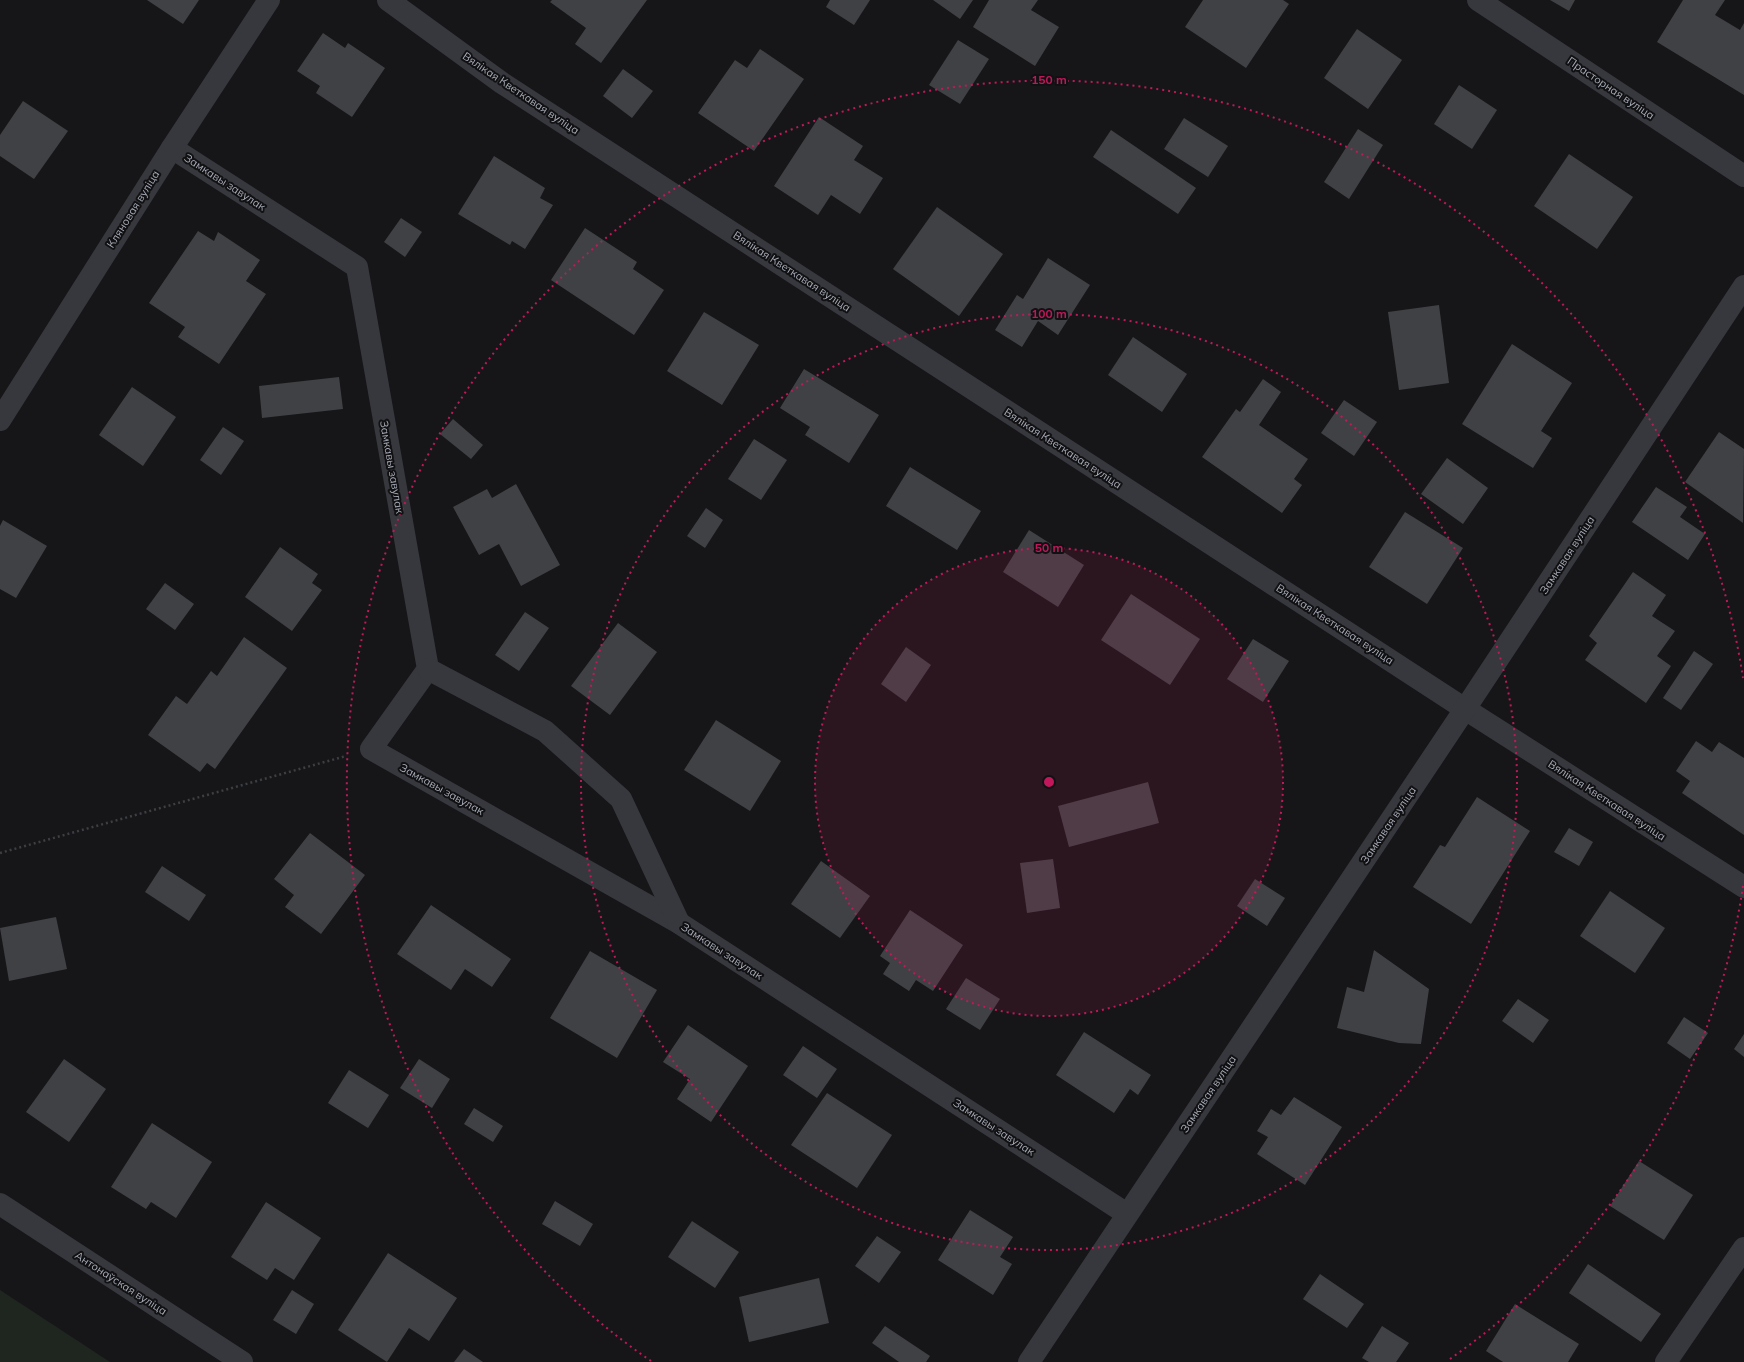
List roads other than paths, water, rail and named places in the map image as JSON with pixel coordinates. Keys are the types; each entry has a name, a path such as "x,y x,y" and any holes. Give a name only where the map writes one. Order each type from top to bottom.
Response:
{"street":[{"name":"Кляновая вуліца","path":"0,420 172,148 269,0"},
{"name":"Вялікая Кветкавая вуліца","path":"388,0 502,82 1465,709 1744,887"},
{"name":"Прасторная вуліца","path":"1478,0 1744,176"},
{"name":"Замкавы завулак","path":"172,148 356,267 428,669 371,749 679,923 1127,1214"},
{"name":"Замкавая вуліца","path":"1029,1362 1465,709 1744,286"},
{"path":"428,669 545,731 621,799 679,923"},
{"name":"Антонаўская вуліца","path":"0,1204 242,1362"},
{"path":"1666,1362 1744,1248"}]}
